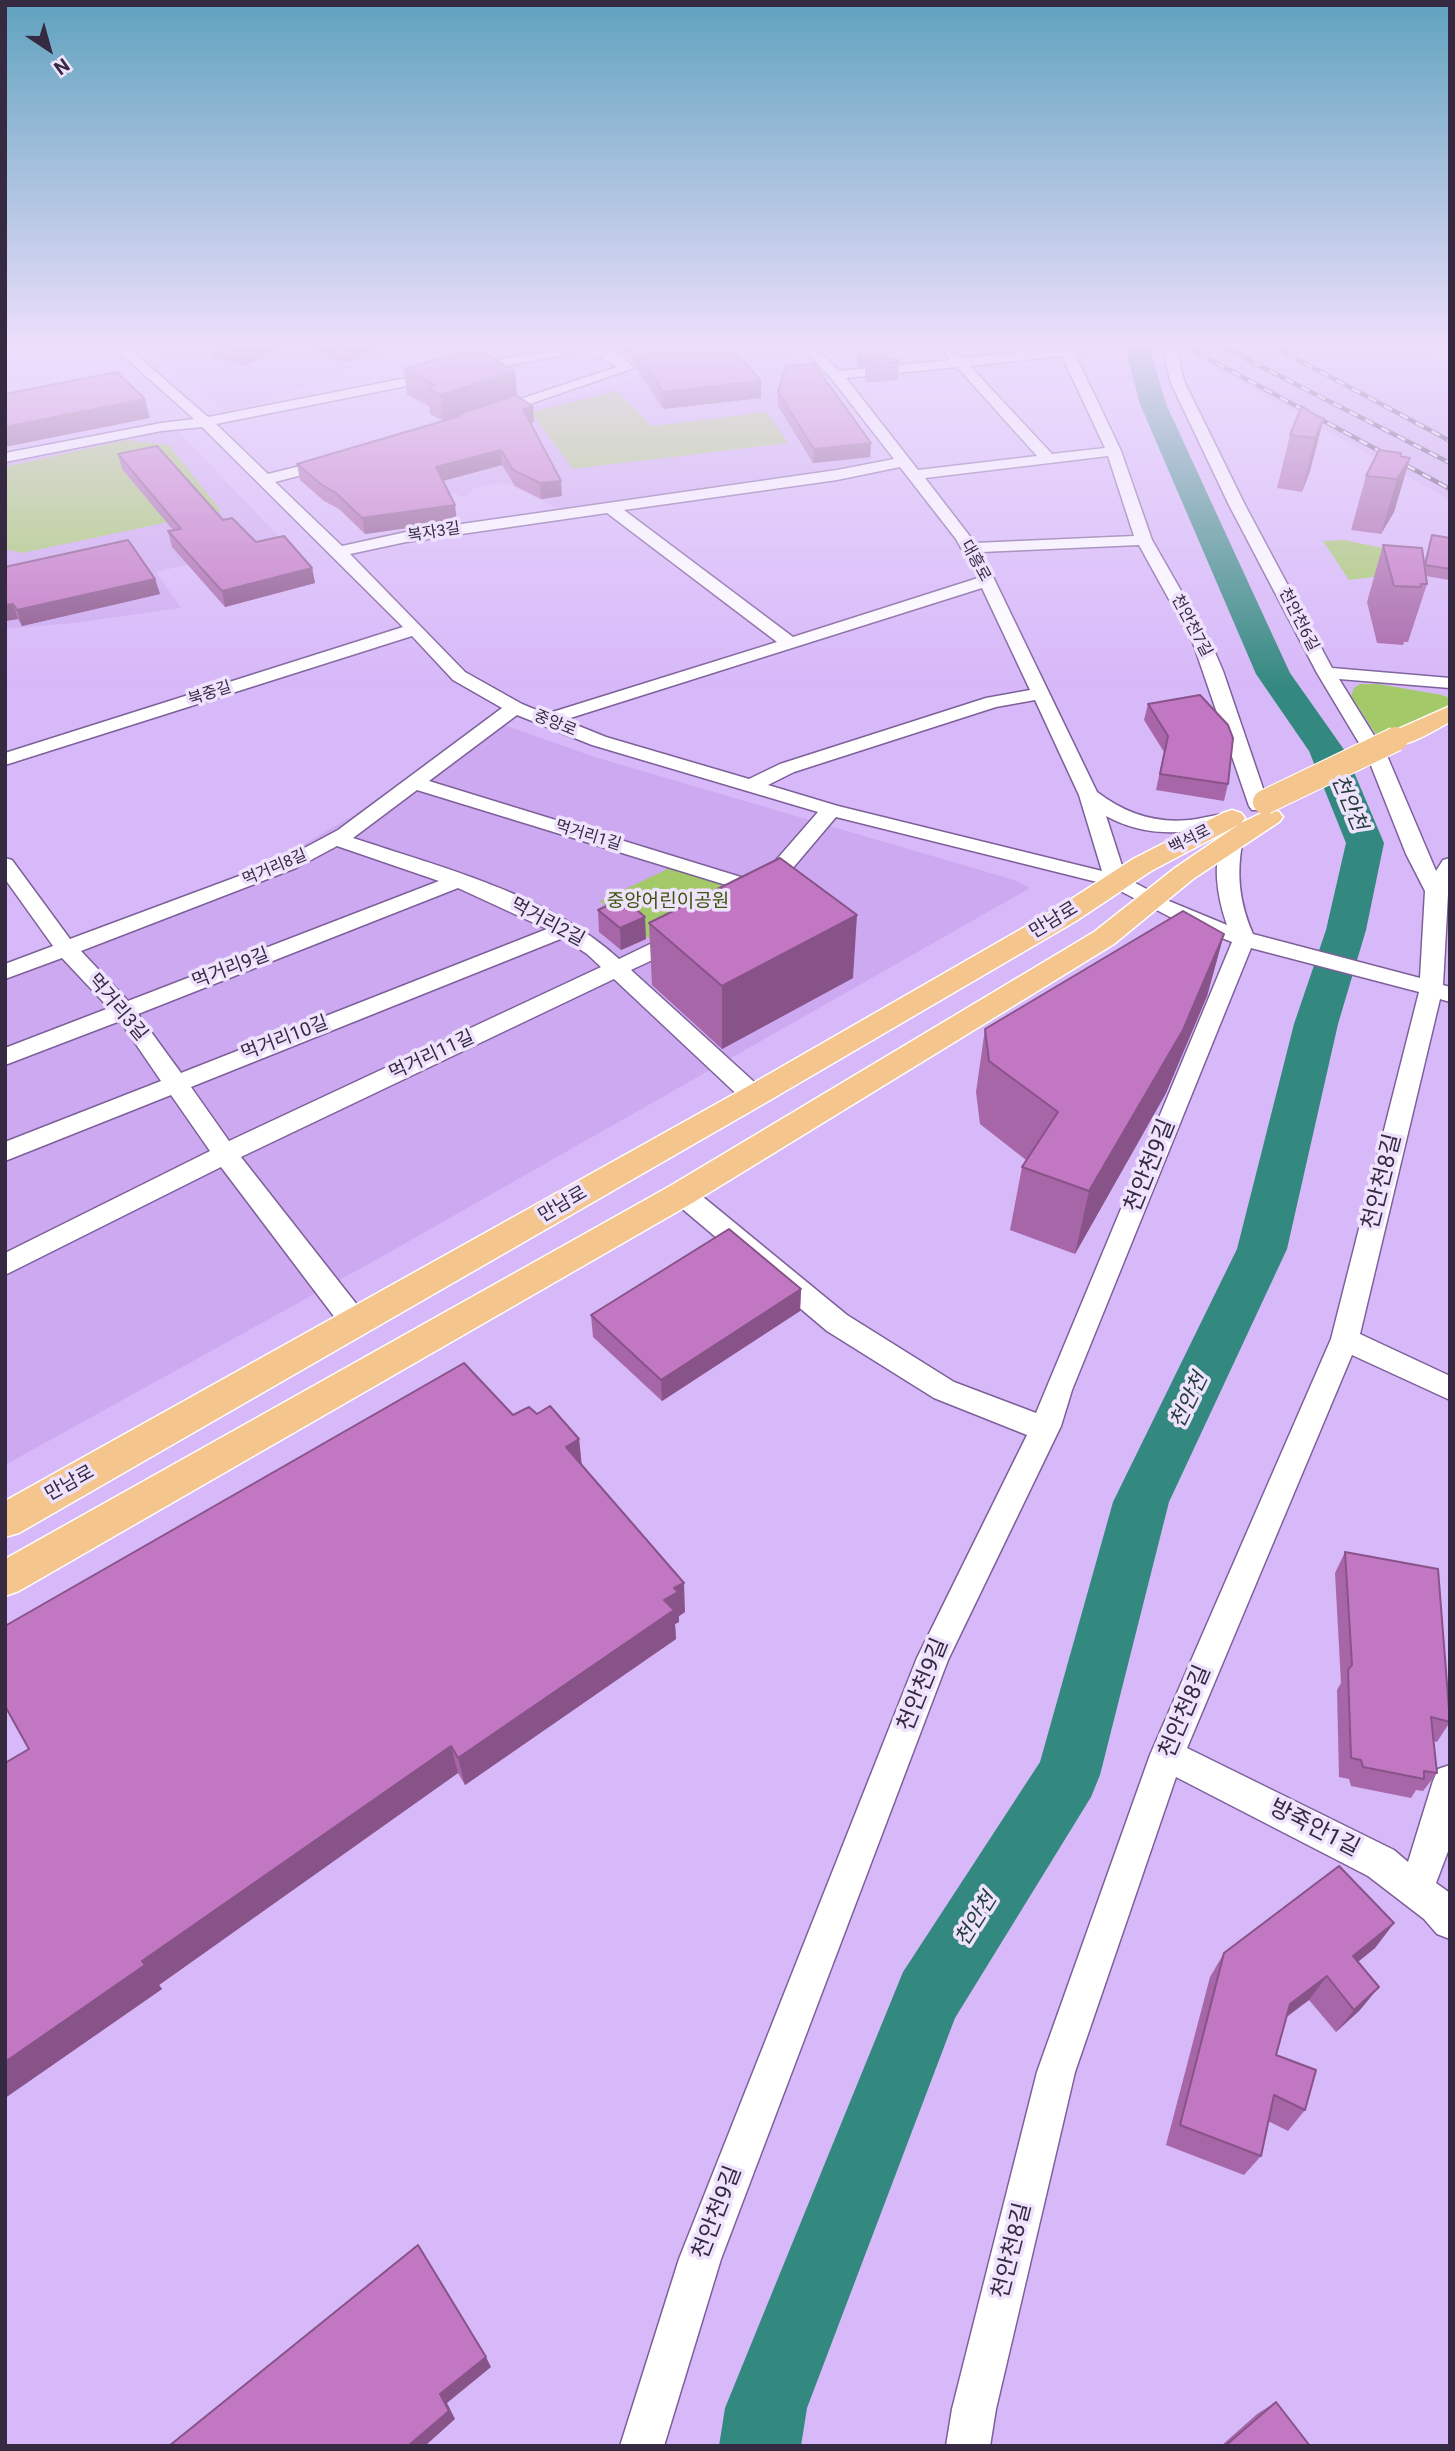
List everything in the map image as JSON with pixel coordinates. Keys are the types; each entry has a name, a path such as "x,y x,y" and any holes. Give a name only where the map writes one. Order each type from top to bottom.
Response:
{"main road":[{"path":"1396,748 1450,713"},
{"path":"1396,748 1450,730"},
{"name":"백석로","path":"1116,881 1233,828 1265,808 1396,748"},
{"name":"백석로","path":"1148,899 1233,828"},
{"name":"만남로","path":"5,1521 754,1096 1066,915 1116,881"},
{"name":"만남로","path":"5,1579 682,1194 1104,938 1148,899"},
{"path":"995,956 1016,951 1034,956 1040,968 1035,980"}],"street":[{"name":"중앙로","path":"243,460 339,552 385,603 415,629 459,676 515,708 599,741 831,810 1116,881 1148,899"},
{"path":"263,480 341,460"},
{"name":"대흥로","path":"902,460 970,548 987,581 1089,795 1116,881"},
{"path":"908,468 1015,460"},
{"name":"천안천7길","path":"1117,460 1144,540 1202,643 1214,671 1265,808"},
{"name":"천안천6길","path":"1215,460 1326,673 1378,758 1416,854 1436,891"},
{"name":"복자3길","path":"339,552 406,537 609,507 837,475 908,468"},
{"path":"609,507 790,643"},
{"path":"970,548 1144,540"},
{"path":"547,720 987,581"},
{"name":"북중길","path":"5,759 415,629"},
{"path":"1326,673 1450,683"},
{"path":"751,786 787,768 980,706 1039,694"},
{"name":"먹거리8길","path":"5,972 289,864 335,839 515,708"},
{"name":"먹거리1길","path":"414,783 762,890"},
{"path":"1089,795 1116,816 1154,827 1233,828 1227,863 1230,908 1244,939"},
{"path":"741,905 762,890 831,810"},
{"name":"먹거리2길","path":"335,839 458,881 566,929 595,949 754,1096"},
{"name":"먹거리3길","path":"5,864 66,949 124,1010 225,1154 355,1323"},
{"path":"1148,899 1244,939 1427,987 1436,891 1450,864"},
{"name":"먹거리9길","path":"5,1057 458,881"},
{"name":"먹거리11길","path":"5,1265 225,1154 709,925"},
{"name":"먹거리10길","path":"5,1152 175,1082 566,929"},
{"name":"천안천9길","path":"642,2446 700,2259 933,1658 1044,1429 1244,939"},
{"name":"천안천8길","path":"968,2446 974,2409 1056,2072 1167,1755 1345,1339 1427,987"},
{"path":"682,1194 837,1324 944,1390 1044,1429"},
{"path":"1345,1339 1450,1389"},
{"name":"방죽안1길","path":"1167,1755 1381,1863 1437,1906 1450,1921"},
{"path":"1415,1890 1435,1838 1450,1781"}],"shaded area":[{"path":"206,460 284,542 156,572 181,608 74,623 5,629 5,461"},
{"path":"425,460 868,460 818,472 562,511 510,485 497,483 473,489 466,497 455,494 439,496"},
{"path":"1379,460 1450,460 1450,500"},
{"path":"489,720 598,758 1014,880 1030,888 381,1257 5,1465 5,966 247,873 291,852 354,815"}],"green space":[{"path":"35,460 181,460 221,511 22,553 5,549 5,467"},
{"path":"567,460 644,460 573,469"},
{"path":"1344,540 1397,551 1400,574 1349,580 1323,541"},
{"path":"1360,684 1378,684 1442,695 1450,698 1450,706 1384,737 1377,736 1351,696 1354,688"},
{"name":"중앙어린이공원","path":"670,868 744,891 654,942 600,901"}],"building":[{"path":"123,460 170,460 223,520 232,518 256,542 284,536 312,568 222,591 168,531 181,529"},
{"path":"309,460 461,460 436,467 455,505 362,518 336,493 297,464"},
{"path":"507,460 550,460 561,481 540,483 513,470"},
{"path":"1374,460 1409,460 1397,479 1366,476"},
{"path":"1432,535 1450,538 1450,569 1425,565"},
{"path":"128,540 155,579 17,610 13,604 5,605 5,567"},
{"path":"1383,545 1422,548 1427,584 1421,584 1421,587 1394,586"},
{"path":"1200,695 1228,725 1233,738 1228,784 1160,774 1168,736 1148,704"},
{"path":"780,858 857,915 722,986 649,923"},
{"path":"623,898 645,917 620,928 598,910"},
{"path":"1183,911 1224,934 1183,1030 1089,1191 1022,1167 1058,1112 989,1061 985,1029"},
{"path":"729,1229 801,1289 661,1380 591,1315"},
{"path":"464,1363 513,1415 529,1407 537,1414 550,1406 579,1439 566,1447 684,1583 674,1588 678,1592 664,1600 674,1610 458,1758 451,1746 142,1961 145,1965 5,2062 5,1763 29,1749 5,1706 5,1626"},
{"path":"1345,1552 1438,1569 1450,1722 1431,1717 1437,1773 1424,1771 1424,1779 1363,1767 1361,1760 1351,1758 1348,1670 1352,1665"},
{"path":"1339,1866 1394,1923 1353,1956 1379,1987 1354,2010 1327,1976 1290,2004 1276,2055 1316,2070 1305,2110 1274,2095 1261,2156 1180,2125 1224,1953"},
{"path":"418,2245 486,2357 440,2394 449,2411 408,2446 169,2446"},
{"path":"1276,2402 1310,2446 1225,2446"}],"waterway":[{"name":"천안천","path":"760,2446 766,2408 928,1997 1068,1775 1141,1502 1262,1249 1316,1024 1346,930 1365,843 1327,751 1273,674 1178,460"}],"railway":[{"path":"1397,460 1450,489"},
{"path":"1445,460 1450,463"}]}
